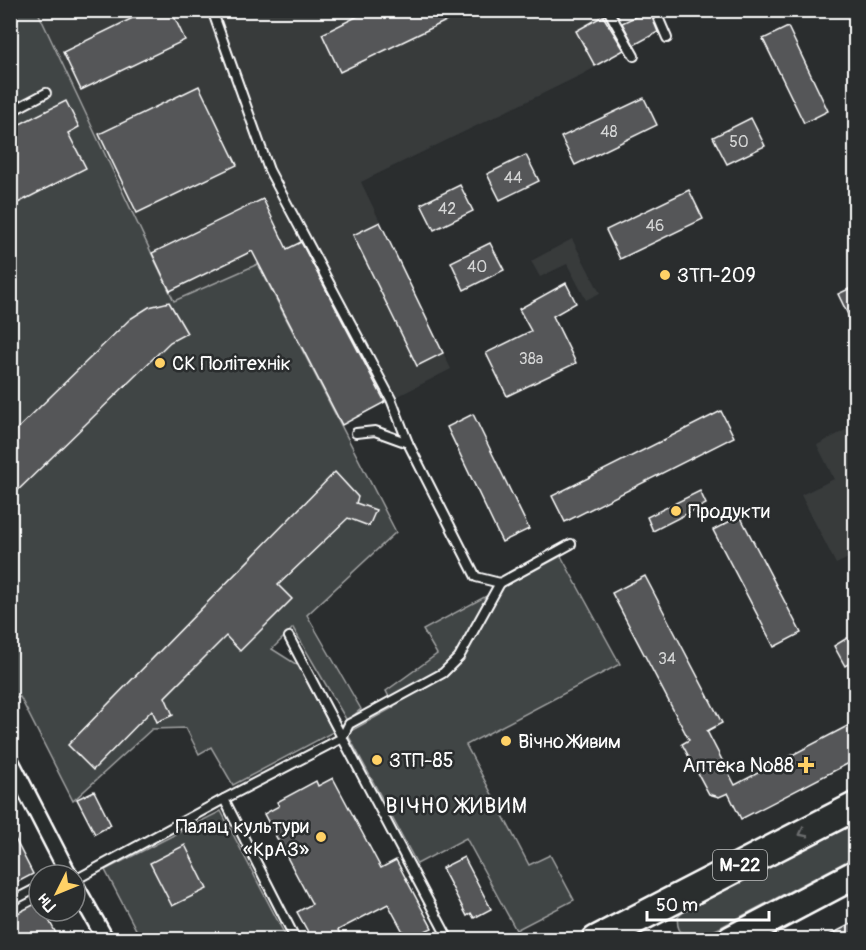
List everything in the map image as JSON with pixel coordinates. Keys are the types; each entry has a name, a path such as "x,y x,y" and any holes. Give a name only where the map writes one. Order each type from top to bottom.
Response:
{"highway":[{"name":"М-22","path":"596,939 628,932 855,806"},
{"path":"731,939 855,874"}],"street":[{"path":"10,760 62,863"},
{"path":"87,906 106,939"}],"lane":[{"path":"212,10 269,170 391,399 408,443 476,577 500,582"},
{"path":"608,10 634,56"},
{"path":"655,10 667,38"},
{"path":"10,112 46,93"},
{"path":"357,433 375,431 408,443"},
{"path":"87,866 342,738 349,724 444,673 459,657 500,582 571,544"},
{"path":"289,637 449,939"},
{"path":"224,799 296,939"},
{"path":"10,902 27,893"}],"shaded area":[{"name":"СК Політехнік","path":"37,10 174,301 258,264 396,532 307,615 361,709 347,721 293,628 272,649 299,666 333,732 233,785 211,747 199,754 186,728 152,729 73,801 20,697 13,699 11,694 10,11"},
{"path":"649,10 659,32 583,74 361,182 451,369 342,425 258,264 174,301 37,11"},
{"path":"572,239 600,293 586,300 567,264 540,277 531,261"},
{"path":"855,425 855,555 836,564 801,495 834,479 817,445"},
{"path":"561,556 620,664 466,745 529,865 550,855 574,900 516,930 466,838 417,864 347,733 394,707 386,691 437,654 423,630"},
{"path":"221,811 287,939 141,939 105,870"},
{"path":"855,821 855,857 702,937 692,939 681,932 678,917 687,908"}],"building":[{"path":"149,10 171,10 185,40 81,90 63,52"},
{"path":"370,10 469,10 340,72 322,34"},
{"path":"649,10 658,32 634,45 622,23"},
{"path":"603,16 624,50 595,66 576,31"},
{"path":"788,27 828,111 804,123 763,39"},
{"path":"199,86 237,165 137,213 99,134"},
{"path":"644,98 657,125 575,165 561,137"},
{"path":"66,101 79,127 68,133 86,168 10,207 10,129"},
{"path":"751,118 765,146 727,164 713,137"},
{"path":"526,155 539,181 500,200 487,174"},
{"path":"460,185 473,211 434,230 421,204"},
{"path":"689,190 703,219 620,259 606,230"},
{"path":"263,199 287,249 301,242 385,402 342,425 252,251 170,291 152,253"},
{"path":"380,222 443,353 417,366 353,235"},
{"path":"490,243 504,270 464,290 451,262"},
{"path":"566,283 576,303 553,316 576,363 507,396 486,353 531,331 519,309"},
{"path":"855,286 855,329 838,294"},
{"path":"169,302 187,333 170,342 10,498 10,436 130,319 149,307"},
{"path":"721,411 734,437 565,522 552,496"},
{"path":"473,414 529,529 502,542 447,427"},
{"path":"335,472 358,497 356,503 376,510 369,526 348,518 278,585 292,599 240,651 226,636 165,697 173,715 157,722 152,710 93,770 68,745"},
{"name":"Продукти","path":"700,491 706,504 653,531 647,517"},
{"path":"740,516 801,633 774,647 713,530"},
{"path":"645,576 722,723 707,731 735,785 855,722 855,760 741,819 728,793 719,797 709,794 682,744 689,740 612,593"},
{"path":"847,638 855,652 855,660 845,666 834,646"},
{"name":"Палац культури «КрАЗ»","path":"333,778 381,868 396,860 432,928 407,939 388,904 338,930 343,939 312,939 297,912 312,904 264,814 279,806 277,802 316,781 318,786"},
{"path":"94,791 111,825 95,834 77,799"},
{"path":"10,829 27,863 27,877 10,886"},
{"path":"185,845 207,889 172,906 150,863"},
{"path":"464,857 491,909 474,918 471,913 467,916 442,868"},
{"path":"27,908 27,923 50,923 59,939 16,939 10,930 10,917"},
{"path":"855,922 855,939 822,939"}],"place":[{"name":"ЗТП-209","path":"665,275"},
{"name":"СК Політехнік","path":"160,363"},
{"name":"Продукти","path":"676,511"},
{"name":"Вічно Живим","path":"506,741"},
{"name":"ЗТП-85","path":"377,760"},
{"name":"Аптека №88","path":"806,765"},
{"name":"Палац культури «КрАЗ»","path":"321,837"}],"district":[{"name":"ВІЧНО ЖИВИМ","path":"457,806"}]}
